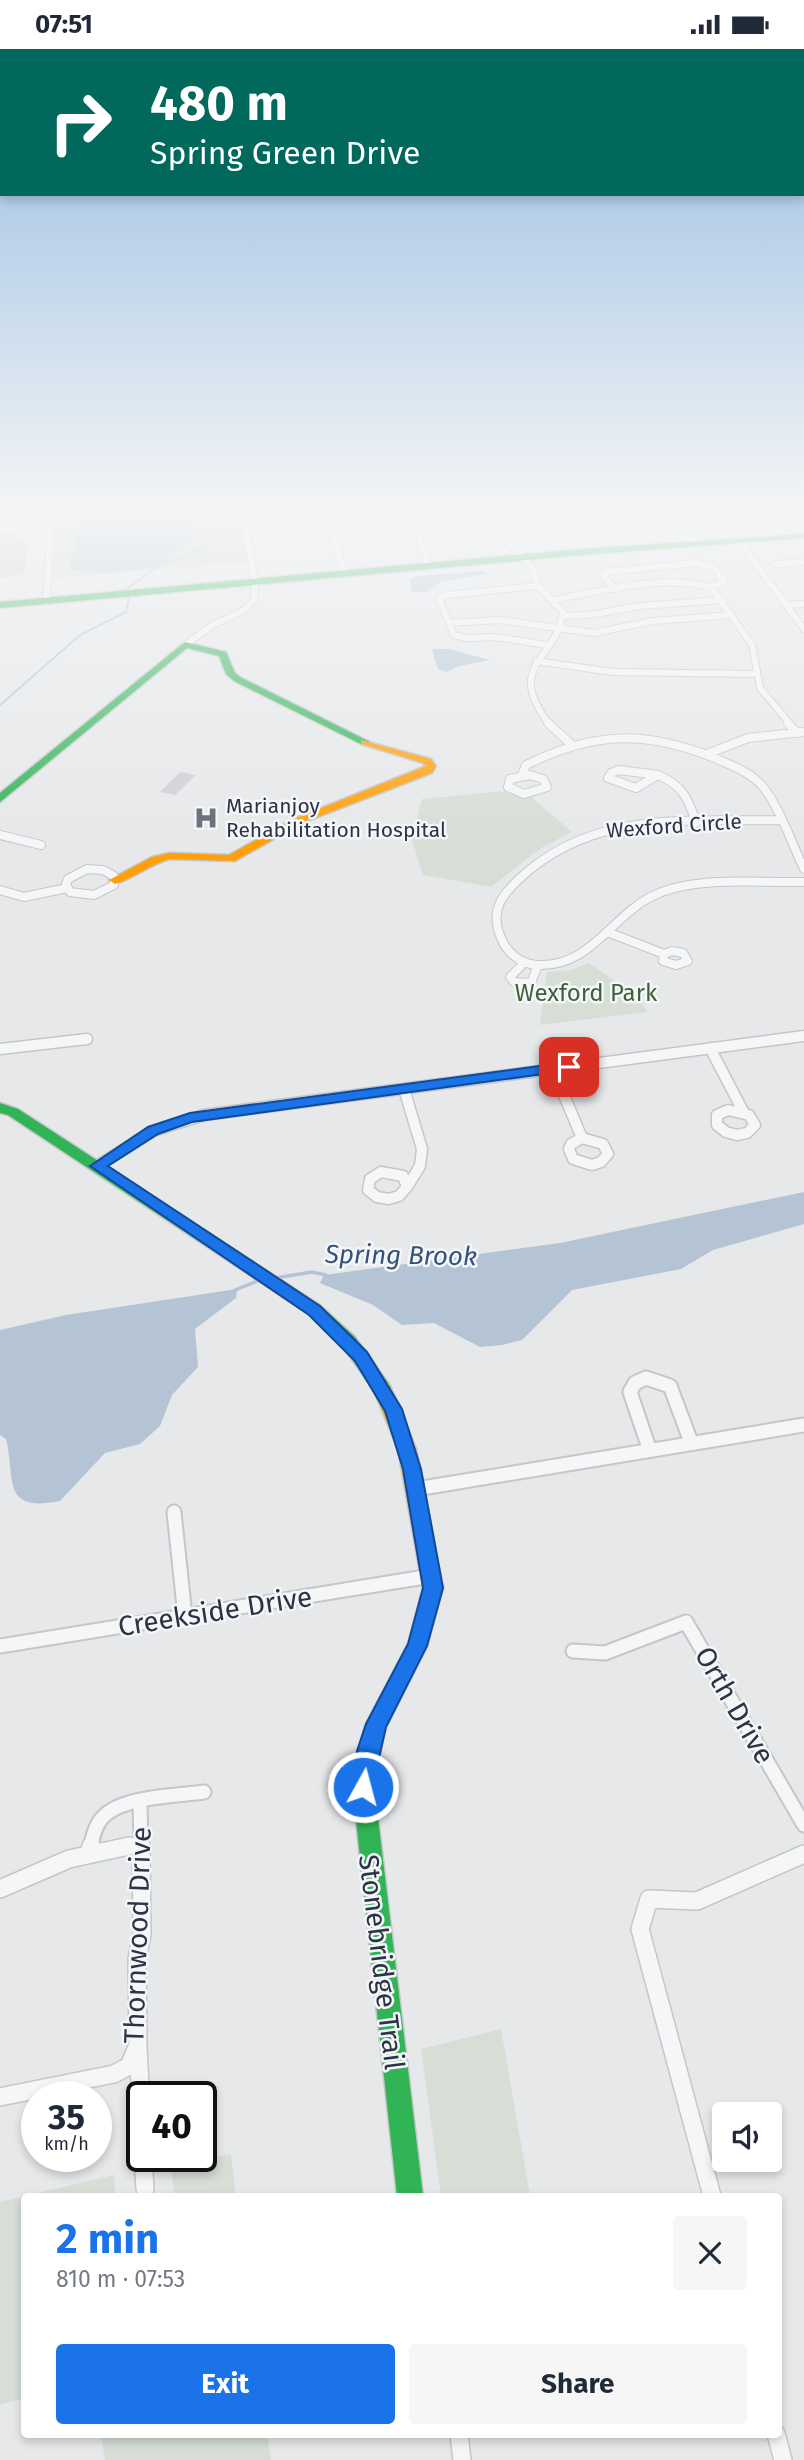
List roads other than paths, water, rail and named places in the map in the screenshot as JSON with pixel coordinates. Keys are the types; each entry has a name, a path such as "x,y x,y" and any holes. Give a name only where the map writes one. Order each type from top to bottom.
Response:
{"street":[{"path":"0,799 185,645 228,618"},
{"path":"447,618 454,635 459,637 495,637 547,645"},
{"path":"563,618 529,678 531,690 549,727 571,744"},
{"path":"449,623 500,620 594,633 653,621 699,618"},
{"path":"734,618 752,645 760,688 801,732"},
{"path":"0,890 24,897 67,888 83,896 98,894 110,888 115,880 132,874 156,859 170,856 231,859 298,821 428,771 431,766 427,761 374,746 237,679 231,674 223,653 185,645"},
{"path":"537,661 612,672 756,674"},
{"path":"707,754 748,738 801,732"},
{"path":"522,775 537,776 546,783 547,787 532,795 512,790 508,787 510,779 522,775 526,765 571,744 600,737 638,736 670,741 707,754 758,780 804,869"},
{"path":"658,775 636,788 608,778 619,769 658,775 671,780 687,792 696,823"},
{"name":"Wexford Circle","path":"525,962 504,947 495,921 496,906 504,894 551,853 578,838 606,829 636,825 780,820"},
{"path":"0,835 41,845"},
{"path":"67,888 68,879 87,869 110,872 115,880"},
{"path":"538,965 531,983 513,982 510,977 525,962 538,965 576,959 610,933 644,901 665,891 686,887 804,882"},
{"path":"610,933 664,954"},
{"path":"97,1166 153,1131 190,1118 804,1036"},
{"path":"0,1049 87,1038"},
{"path":"710,1048 743,1111"},
{"path":"553,1069 582,1139"},
{"path":"404,1089 422,1149 420,1166 407,1187"},
{"name":"Stonebridge Trail","path":"0,1108 13,1112 290,1292 332,1325 372,1372 401,1428 416,1489 433,1588 423,1630 409,1663 376,1724 368,1751 363,1787 366,1836 410,2193"},
{"path":"649,1448 630,1392 635,1384 646,1378 670,1386 691,1442"},
{"path":"416,1489 649,1448 804,1425"},
{"path":"174,1512 185,1616"},
{"name":"Creekside Drive","path":"0,1646 431,1576"},
{"name":"Orth Drive","path":"573,1651 605,1653 686,1622 804,1825"},
{"path":"89,1853 94,1831 104,1815 121,1806 204,1791"},
{"name":"Thornwood Drive","path":"121,2070 138,2045 137,1959 142,1934 140,1803"},
{"path":"0,1889 12,1887 60,1861 89,1853 140,1845"},
{"path":"711,2193 640,1929 649,1899 698,1901 804,1854"},
{"path":"138,2045 140,2081"},
{"path":"0,2097 121,2070 133,2081"},
{"path":"144,2172 145,2189"},
{"path":"459,2438 462,2460"},
{"path":"777,2438 782,2460"}],"water":[{"path":"449,649 490,660 459,666 447,672 438,669 432,650"},
{"path":"804,1192 804,1224 713,1250 681,1269 572,1290 522,1340 502,1345 480,1347 434,1323 402,1325 373,1305 320,1283 324,1275 560,1243"},
{"path":"237,1289 236,1298 195,1329 198,1367 172,1395 160,1426 140,1444 105,1453 60,1501 28,1502 19,1497 14,1489 6,1439 0,1435 0,1330 66,1315"}],"waterway":[{"path":"0,705 80,635 115,618"},
{"name":"Spring Brook","path":"275,1278 312,1272 326,1275"},
{"name":"Spring Brook","path":"235,1290 260,1280"}],"place":[{"name":"Marianjoy Rehabilitation Hospital","path":"206,818"}],"park label":[{"name":"Wexford Park","path":"586,993"}]}
